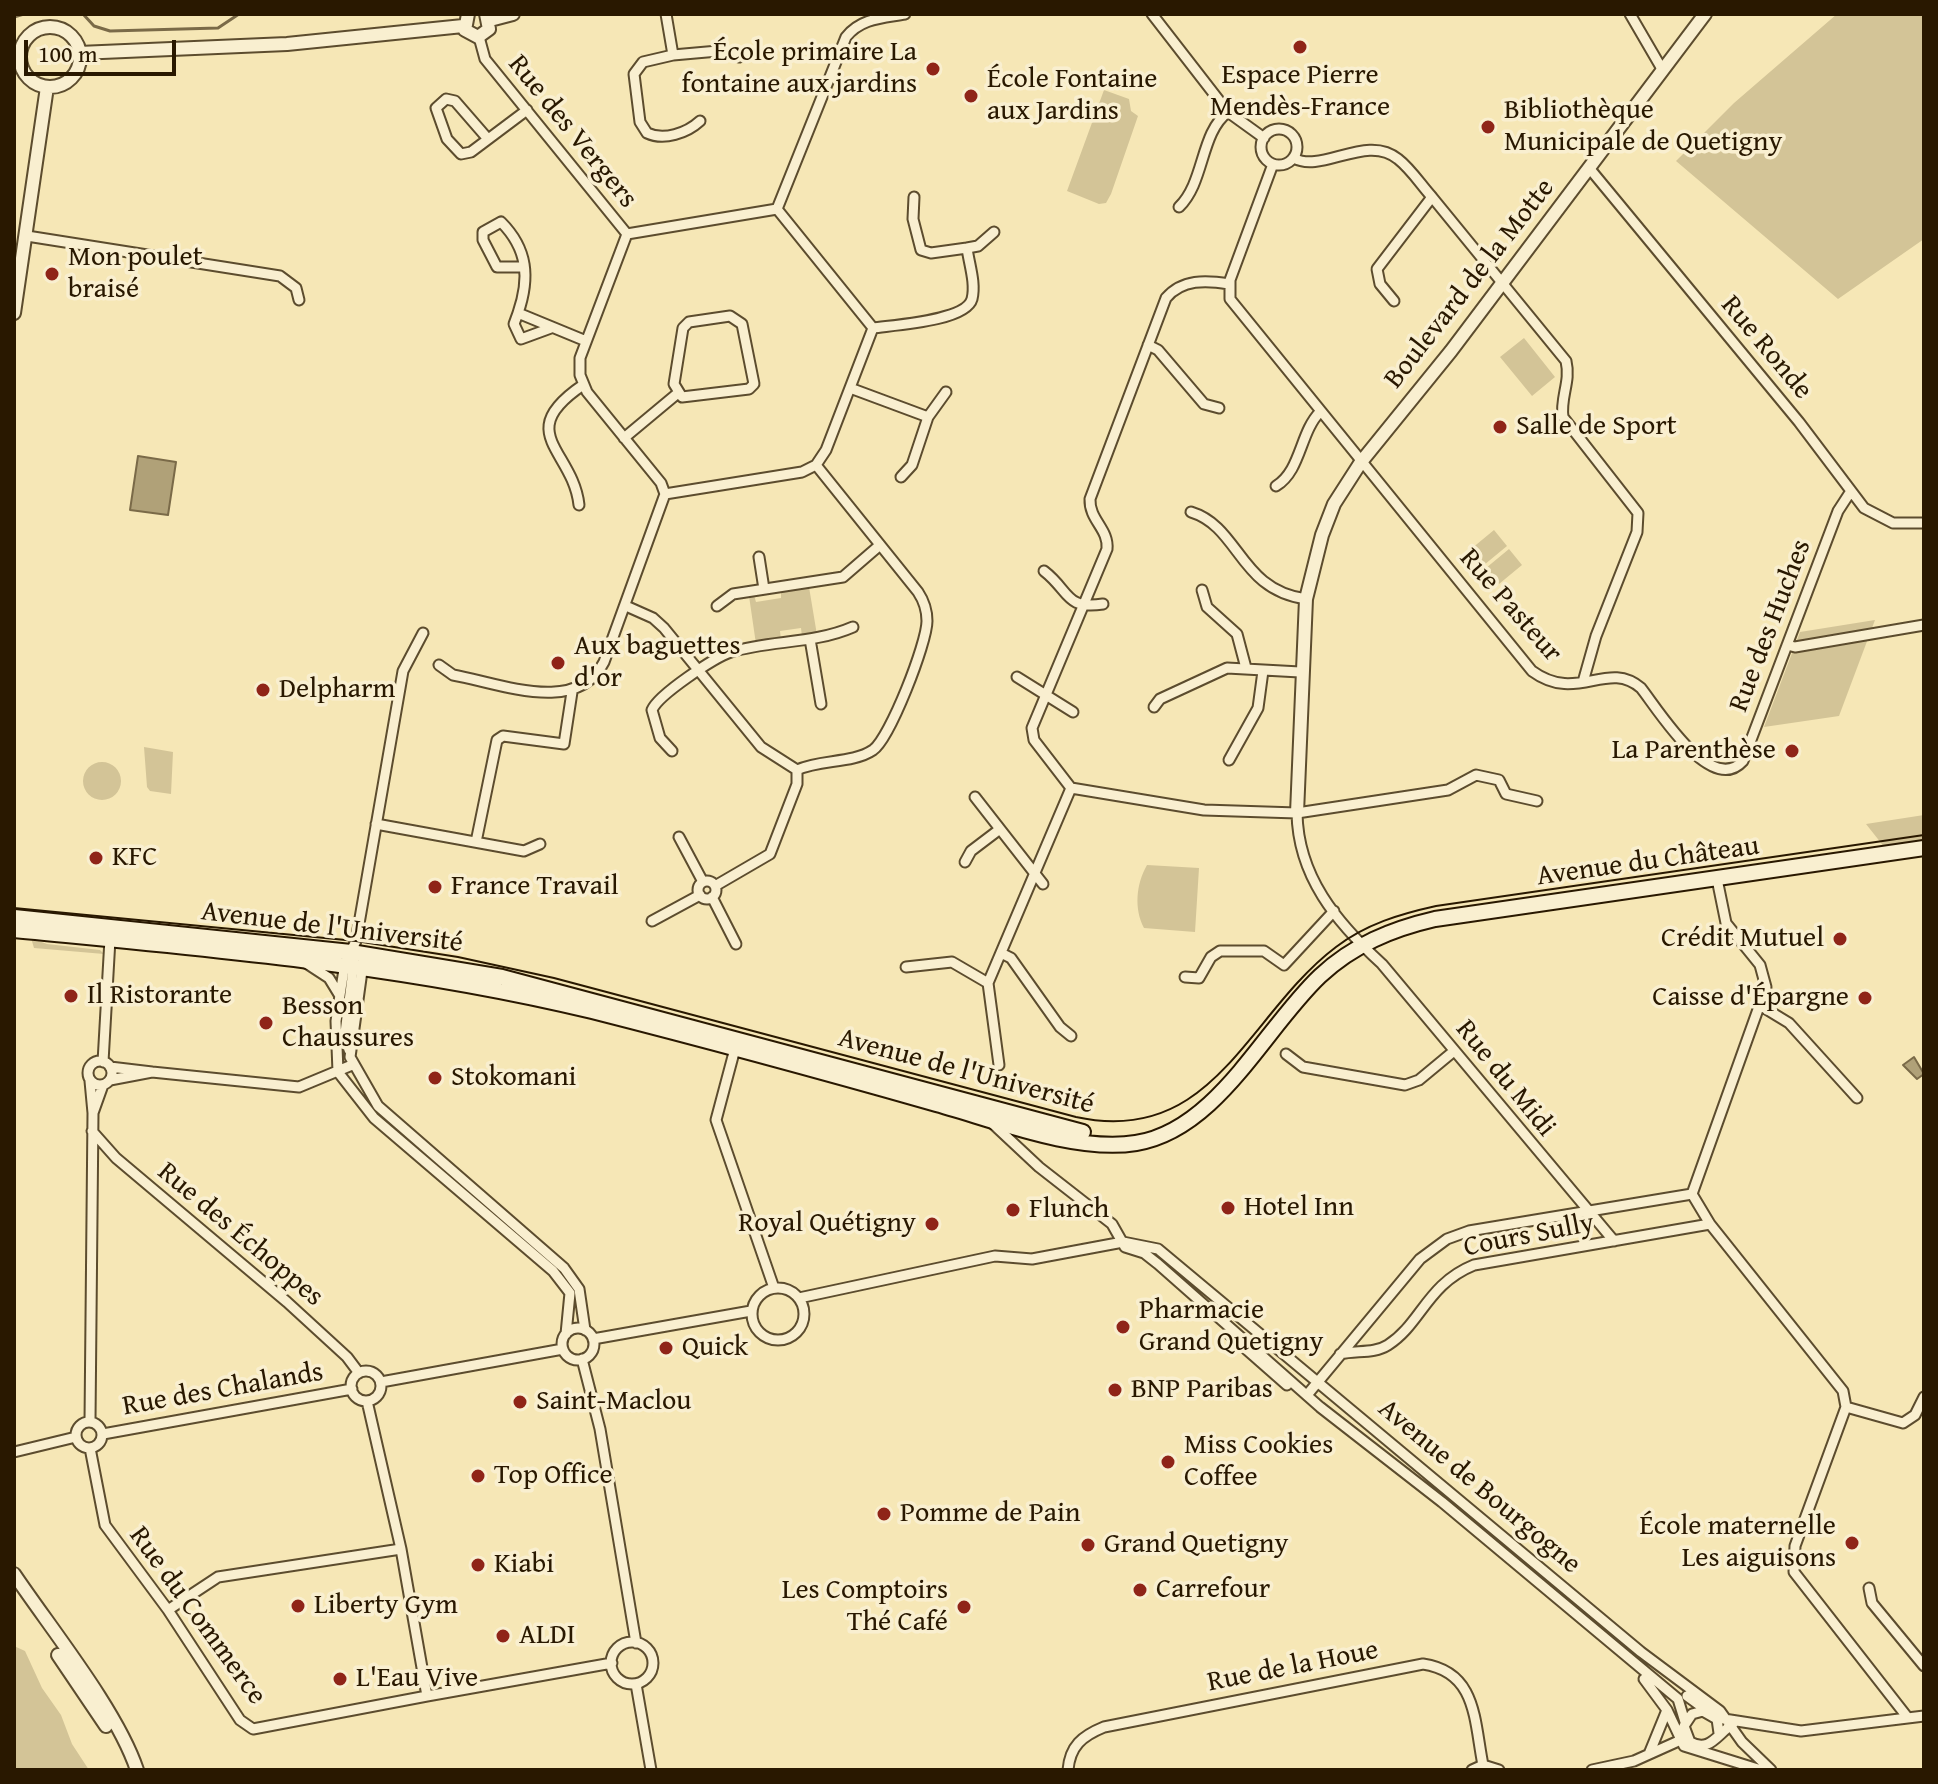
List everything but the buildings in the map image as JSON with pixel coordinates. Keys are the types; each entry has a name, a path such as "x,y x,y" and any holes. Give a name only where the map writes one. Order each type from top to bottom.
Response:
{"main road":[{"name":"Avenue du Château","path":"1189,1120 1222,1090 1319,978 1361,945 1382,935 1435,919 1924,848"},
{"name":"Avenue de l'Université","path":"14,917 502,977 987,1118 1089,1143 1152,1139 1189,1120"},
{"name":"Avenue de l'Université","path":"14,930 298,958 352,957"},
{"name":"Avenue de l'Université","path":"736,1044 1087,1133 1117,1136 1146,1134 1189,1120"}],"street":[{"path":"79,53 287,44 466,20 470,36 479,37 486,33 488,17 513,14"},
{"path":"666,14 673,55"},
{"path":"873,328 777,209 846,37 853,27 866,21 905,14"},
{"path":"1152,14 1228,112 1264,138"},
{"path":"1630,14 1662,69"},
{"name":"Boulevard de la Motte","path":"1361,945 1334,911 1302,859 1297,813 1300,672 1306,599 1322,535 1334,504 1361,462 1590,169 1705,14"},
{"path":"49,21 66,32 79,53 73,75 62,84 47,87 30,79 20,57 26,39 49,21"},
{"name":"Rue des Vergers","path":"479,37 485,59 627,234 777,209"},
{"path":"700,121 689,131 659,137 650,135 641,125 634,86 635,70 643,62 673,55 718,51 739,57"},
{"path":"14,313 47,87"},
{"path":"488,139 452,99 436,108 447,139 455,151 466,154 488,139 527,110"},
{"path":"1179,207 1190,196 1218,122 1228,112"},
{"path":"1276,129 1288,131 1296,141 1294,158 1284,165 1273,164 1262,152 1264,138 1276,129"},
{"path":"1294,158 1306,162 1378,150 1398,159 1566,361 1570,376 1561,406 1569,429 1638,513 1637,532 1596,636 1583,682"},
{"path":"1273,164 1229,284 1196,282 1173,291 1163,305 1090,499 1091,514 1106,534 1108,546 1032,728 1032,736 1071,788 1204,810 1297,813 1448,790 1476,775 1499,780 1506,794 1537,801"},
{"name":"Rue Ronde","path":"1590,169 1799,422 1864,508 1893,523 1924,523"},
{"path":"914,197 913,219 921,250 931,253 978,246 994,232"},
{"path":"1394,301 1380,284 1377,269 1432,197"},
{"path":"523,267 497,267 482,238 483,232 496,222 502,223 522,249 527,286 514,324 521,339 551,328"},
{"path":"439,665 453,675 550,692 572,692 587,685 599,672 665,494 661,483 583,385 579,364 627,234"},
{"path":"27,236 280,276 296,288 299,300"},
{"path":"873,328 952,315 966,309 972,292 967,248"},
{"name":"Rue Pasteur","path":"1229,284 1233,304 1532,671 1548,683 1614,677 1634,682 1700,761 1714,769 1728,770"},
{"path":"518,313 586,341"},
{"path":"724,316 737,318 743,326 753,387 694,397 678,393 674,378 683,328 693,321 724,316"},
{"path":"665,494 802,472 816,465 826,450 873,328"},
{"path":"1148,345 1158,350 1204,404 1219,408"},
{"path":"579,505 577,486 559,459 550,422 558,402 583,385"},
{"path":"850,388 928,417"},
{"path":"901,477 912,465 928,417 946,392"},
{"path":"624,438 678,393"},
{"path":"1276,486 1289,475 1310,422 1320,412"},
{"path":"797,770 811,763 865,754 883,741 890,731 927,621 923,599 816,465"},
{"name":"Rue des Huches","path":"1728,770 1743,761 1838,511 1851,491"},
{"path":"1191,512 1208,517 1265,585 1306,599"},
{"path":"717,606 733,594 843,577 880,545"},
{"path":"759,557 764,589"},
{"path":"1044,571 1070,601 1083,607 1103,604"},
{"path":"1202,590 1203,601 1237,634 1246,668"},
{"path":"626,606 657,621 761,747 797,770"},
{"path":"1787,645 1795,647 1923,625"},
{"path":"672,751 660,738 652,719 653,706 699,672 731,652 833,636 853,627"},
{"path":"423,633 403,671 352,957 345,1033 351,1061 378,1106 564,1268 579,1289 585,1330 593,1339 592,1351 582,1359 573,1358 563,1349"},
{"path":"810,639 821,704"},
{"path":"1154,707 1160,699 1216,671 1246,668 1300,672"},
{"path":"1229,760 1258,708 1263,671"},
{"path":"1017,677 1073,712"},
{"path":"476,842 497,740 503,736 556,746 564,744 572,692"},
{"path":"736,944 712,897 715,886 770,854 797,784 797,770"},
{"path":"999,1065 988,983 1071,788"},
{"path":"975,797 1043,884"},
{"path":"376,824 524,851 540,844"},
{"path":"965,862 971,851 1000,829"},
{"path":"679,837 703,882 715,886"},
{"path":"1717,879 1726,923 1763,971 1766,987 1692,1194 1710,1224 1839,1384 1846,1407 1795,1546 1794,1572 1908,1718"},
{"path":"700,895 699,886 703,882"},
{"path":"652,921 700,895 712,897"},
{"path":"1185,977 1199,978 1211,957 1220,951 1264,951 1284,965 1334,911"},
{"path":"93,1113 106,1082 110,939"},
{"name":"Rue du Midi","path":"1361,945 1382,964 1614,1241"},
{"path":"1001,953 1011,958 1060,1027 1071,1036"},
{"path":"352,957 340,996 335,1045 338,1072 374,1118 553,1271 570,1293 563,1349"},
{"path":"298,958 325,975 340,996"},
{"path":"906,967 952,962 988,983"},
{"path":"1761,1006 1789,1023 1857,1098"},
{"path":"736,1044 717,1109 718,1131 774,1288 798,1299 825,1296 920,1275 921,1272"},
{"path":"1286,1054 1303,1067 1405,1085 1419,1080 1454,1051"},
{"path":"90,1421 93,1113 90,1066 106,1064 152,1072 299,1087 338,1072 351,1061"},
{"path":"90,1081 106,1082 152,1072"},
{"path":"987,1118 1039,1167 1112,1224 1124,1244"},
{"name":"Rue des Échoppes","path":"92,1131 116,1158 287,1302 347,1357 359,1373"},
{"name":"Cours Sully","path":"1307,1395 1420,1259 1447,1239 1469,1231 1692,1194"},
{"name":"Cours Sully","path":"1339,1354 1376,1350 1390,1344 1434,1292 1465,1269 1710,1224"},
{"name":"Avenue de Bourgogne","path":"921,1272 983,1258 1032,1259 1110,1244 1149,1248 1641,1652 1716,1707 1771,1770"},
{"name":"Avenue de Bourgogne","path":"1124,1244 1152,1260 1307,1395 1442,1502 1678,1699 1685,1722"},
{"name":"Avenue de Bourgogne","path":"1152,1260 1156,1271 1246,1351 1650,1683 1682,1739"},
{"path":"798,1299 906,1269 921,1272"},
{"path":"774,1288 759,1295 751,1311 760,1333 778,1340 789,1338 801,1327 798,1299"},
{"path":"593,1339 751,1311"},
{"path":"566,1334 575,1328 585,1330"},
{"path":"381,1382 563,1349"},
{"path":"582,1359 600,1429 636,1643"},
{"path":"372,1372 381,1382 379,1395 367,1401 357,1398 352,1389 353,1380 359,1373 372,1372"},
{"name":"Avenue de Bourgogne","path":"1316,1384 1711,1714"},
{"name":"Rue des Chalands","path":"103,1434 352,1389"},
{"path":"1846,1407 1903,1423 1915,1415 1924,1397"},
{"path":"367,1401 401,1549 427,1696 612,1663"},
{"path":"90,1421 97,1424 103,1434 101,1442 90,1448 82,1446 76,1437 79,1426 90,1421"},
{"path":"14,1452 76,1437"},
{"name":"Rue du Commerce","path":"90,1448 105,1525 168,1610 240,1720 253,1729 427,1696"},
{"path":"168,1610 218,1577 401,1549"},
{"path":"14,1574 100,1701 132,1753 137,1770"},
{"path":"1869,1588 1872,1603 1924,1666"},
{"path":"14,1589 137,1770"},
{"path":"636,1643 647,1649 653,1662 650,1674 636,1684 616,1677 612,1663 616,1650 636,1643"},
{"name":"Rue de la Houe","path":"1068,1770 1069,1755 1077,1743 1085,1734 1104,1727 1423,1664 1443,1667 1463,1684 1483,1765"},
{"path":"636,1684 651,1770"},
{"path":"1649,1754 1667,1710"},
{"path":"1761,1770 1728,1758 1689,1750 1682,1739 1685,1722 1692,1714 1711,1714 1730,1723 1822,1731 1924,1716"},
{"path":"1711,1714 1719,1733"},
{"path":"1592,1770 1612,1768 1682,1739 1707,1746 1730,1723"},
{"path":"1472,1770 1483,1765 1499,1770"}],"shaded area":[{"path":"1837,14 1924,14 1924,239 1838,299 1676,161 1734,103"},
{"path":"1104,90 1129,99 1131,111 1138,116 1111,194 1106,203 1099,204 1067,191"},
{"path":"1524,338 1555,377 1532,396 1500,357"},
{"path":"138,456 176,462 168,515 130,510"},
{"path":"1494,530 1507,546 1484,565 1471,549"},
{"path":"1509,549 1522,565 1499,584 1486,568"},
{"path":"809,587 817,635 802,637 801,628 780,631 781,640 756,644 749,596 754,595 756,602 781,598 781,591"},
{"path":"1875,620 1839,716 1764,727 1800,632"},
{"path":"144,747 173,752 171,794 150,791 147,787"},
{"path":"102,762 115,768 121,781 115,794 102,800 89,794 83,781 89,768"},
{"path":"1924,815 1924,842 1885,848 1866,824"},
{"path":"1147,865 1199,868 1195,932 1144,928 1138,896 1140,880"},
{"path":"31,938 47,944 100,950 104,954 34,948"},
{"path":"1692,991 1704,1007 1679,1008 1677,1003"},
{"path":"1914,1057 1924,1074 1917,1079 1903,1065"},
{"path":"14,1646 25,1651 42,1688 61,1715 72,1744 89,1770 14,1770"}],"waterway":[{"path":"14,17 24,14"},
{"path":"83,14 94,26 110,31 218,28 239,14"}],"tram line":[{"path":"14,908 356,941 458,957 554,978 1076,1117 1123,1121 1162,1113 1195,1094 1224,1068 1305,975 1347,939 1384,921 1436,906 1924,835"}],"place":[{"name":"Espace Pierre Mendès-France","path":"1300,47"},
{"name":"École primaire La fontaine aux jardins","path":"933,69"},
{"name":"École Fontaine aux Jardins","path":"971,96"},
{"name":"Bibliothèque Municipale de Quetigny","path":"1488,127"},
{"name":"Mon poulet braisé","path":"52,274"},
{"name":"Salle de Sport","path":"1500,427"},
{"name":"Aux baguettes d'or","path":"558,663"},
{"name":"Delpharm","path":"263,690"},
{"name":"La Parenthèse","path":"1792,751"},
{"name":"KFC","path":"96,858"},
{"name":"France Travail","path":"435,887"},
{"name":"Crédit Mutuel","path":"1840,939"},
{"name":"Il Ristorante","path":"71,996"},
{"name":"Caisse d'Épargne","path":"1865,998"},
{"name":"Besson Chaussures","path":"266,1023"},
{"name":"Stokomani","path":"435,1078"},
{"name":"Hotel Inn","path":"1228,1208"},
{"name":"Flunch","path":"1013,1210"},
{"name":"Royal Quétigny","path":"932,1224"},
{"name":"Pharmacie Grand Quetigny","path":"1123,1327"},
{"name":"Quick","path":"666,1348"},
{"name":"BNP Paribas","path":"1115,1390"},
{"name":"Saint-Maclou","path":"520,1402"},
{"name":"Miss Cookies Coffee","path":"1168,1462"},
{"name":"Top Office","path":"478,1476"},
{"name":"Pomme de Pain","path":"884,1514"},
{"name":"École maternelle Les aiguisons","path":"1852,1543"},
{"name":"Grand Quetigny","path":"1088,1545"},
{"name":"Kiabi","path":"478,1565"},
{"name":"Carrefour","path":"1140,1590"},
{"name":"Liberty Gym","path":"298,1606"},
{"name":"Les Comptoirs Thé Café","path":"964,1607"},
{"name":"ALDI","path":"503,1636"},
{"name":"L'Eau Vive","path":"340,1679"}]}
